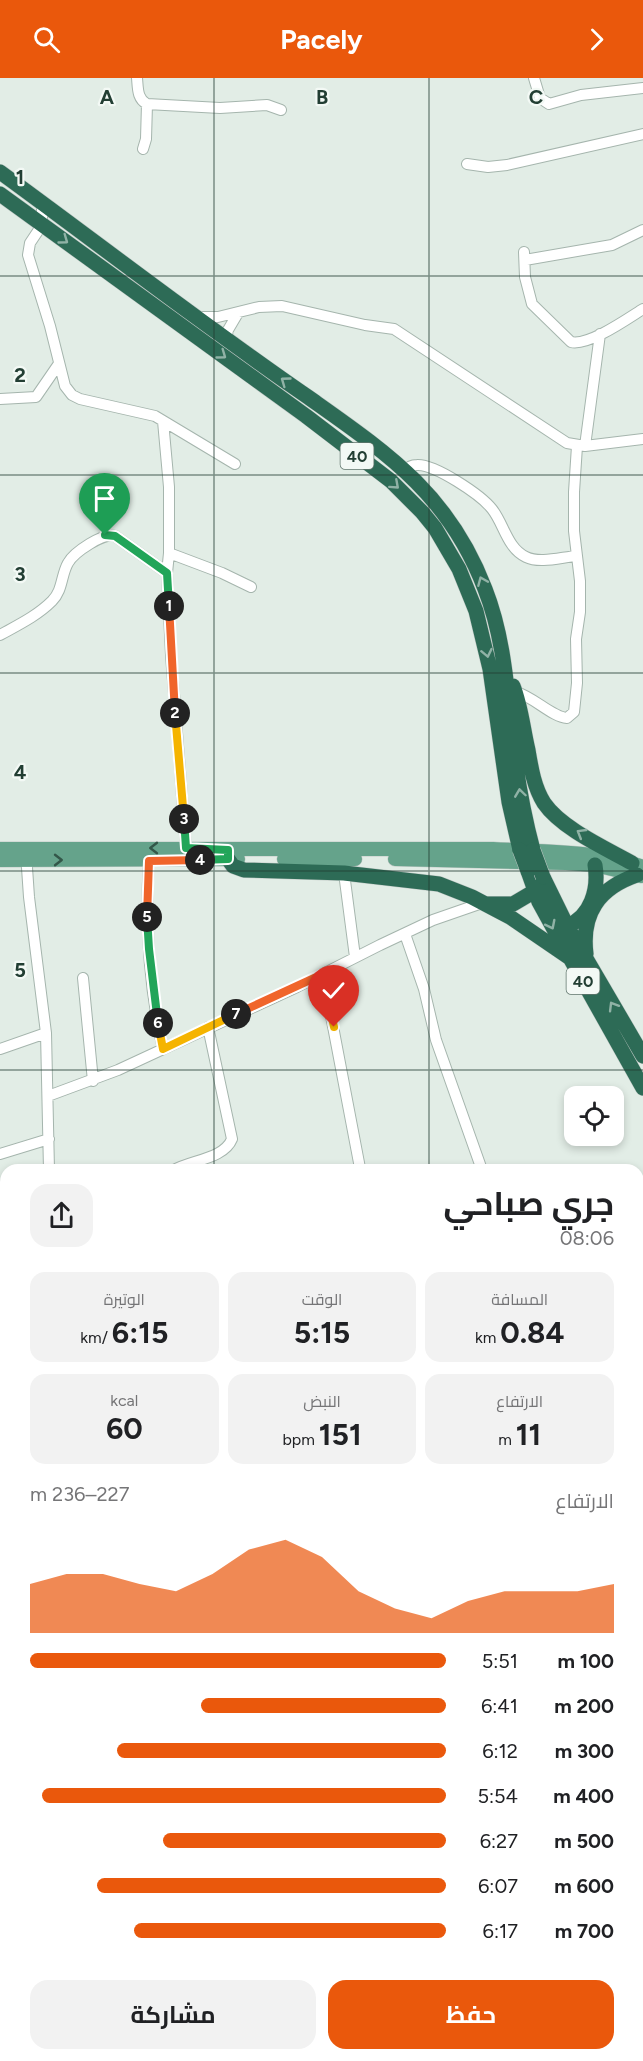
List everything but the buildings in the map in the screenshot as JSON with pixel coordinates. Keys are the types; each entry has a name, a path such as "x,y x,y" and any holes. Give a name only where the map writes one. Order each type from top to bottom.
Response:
{"highway":[{"name":"40","path":"0,172 196,317 333,414 405,471 432,497 451,522 468,550 493,611 504,663 528,871 535,891 570,958 643,1088"},
{"name":"40","path":"0,194 323,429 390,481 409,498 435,528 459,569 476,611 487,653 509,802 527,850 586,960 643,1056"},
{"path":"323,429 333,414"},
{"path":"504,663 516,692 534,780 544,803 553,814 570,827 639,870 603,892 595,904 584,936 586,960"},
{"path":"228,854 233,866 244,870 344,873 439,884 510,917 570,958"},
{"path":"567,926 579,921 591,901 597,878 595,865"},
{"path":"482,903 513,904 535,891"}],"main road":[{"path":"0,860 27,854 186,848 228,854 544,861 639,870"},
{"path":"0,849 27,854 149,861 228,854 493,849 574,853 639,870"}],"street":[{"path":"137,78 139,96 147,104 220,108 267,105 281,110"},
{"path":"534,78 540,98 549,104 581,95 643,88"},
{"path":"143,149 146,139 147,104"},
{"path":"467,164 488,167 507,165 643,134"},
{"path":"42,202 42,225 30,243 28,255 50,326 65,386 72,395 80,399 154,416 234,464"},
{"path":"643,230 612,244 525,256 525,278 530,299 536,308 571,342 576,343 600,334 643,309"},
{"path":"196,317 218,317 259,307 282,306 365,325 394,329 523,412 553,435 581,446 643,439"},
{"path":"226,338 238,313"},
{"path":"516,692 536,701 562,718 567,718 574,712 577,683 576,639 580,612 574,521 581,446 600,334"},
{"path":"0,399 36,397 58,365"},
{"path":"163,421 169,487 167,573 174,712 186,848"},
{"path":"405,471 417,465 427,466 476,494 494,512 505,535 515,549 525,557 548,559 577,556"},
{"path":"0,635 39,612 53,600 70,560 75,554 105,535 115,536 167,573"},
{"path":"169,553 222,573 251,587"},
{"path":"27,854 29,897 45,1033 48,1164"},
{"path":"149,861 147,899 149,949 163,1049"},
{"path":"344,873 355,957"},
{"path":"48,1096 93,1081 433,921 482,903"},
{"path":"405,934 424,989 436,1040 480,1164"},
{"path":"323,974 359,1164"},
{"path":"82,978 93,1081"},
{"path":"189,1164 219,1152 229,1146 232,1139 208,1027"},
{"path":"1,1046 45,1033"},
{"path":"0,1154 49,1139"}],"route":[{"path":"105,535 115,536 167,573 174,712 186,848 228,850 228,859 149,861 147,924 153,990 163,1049 323,974 334,1027"}]}
